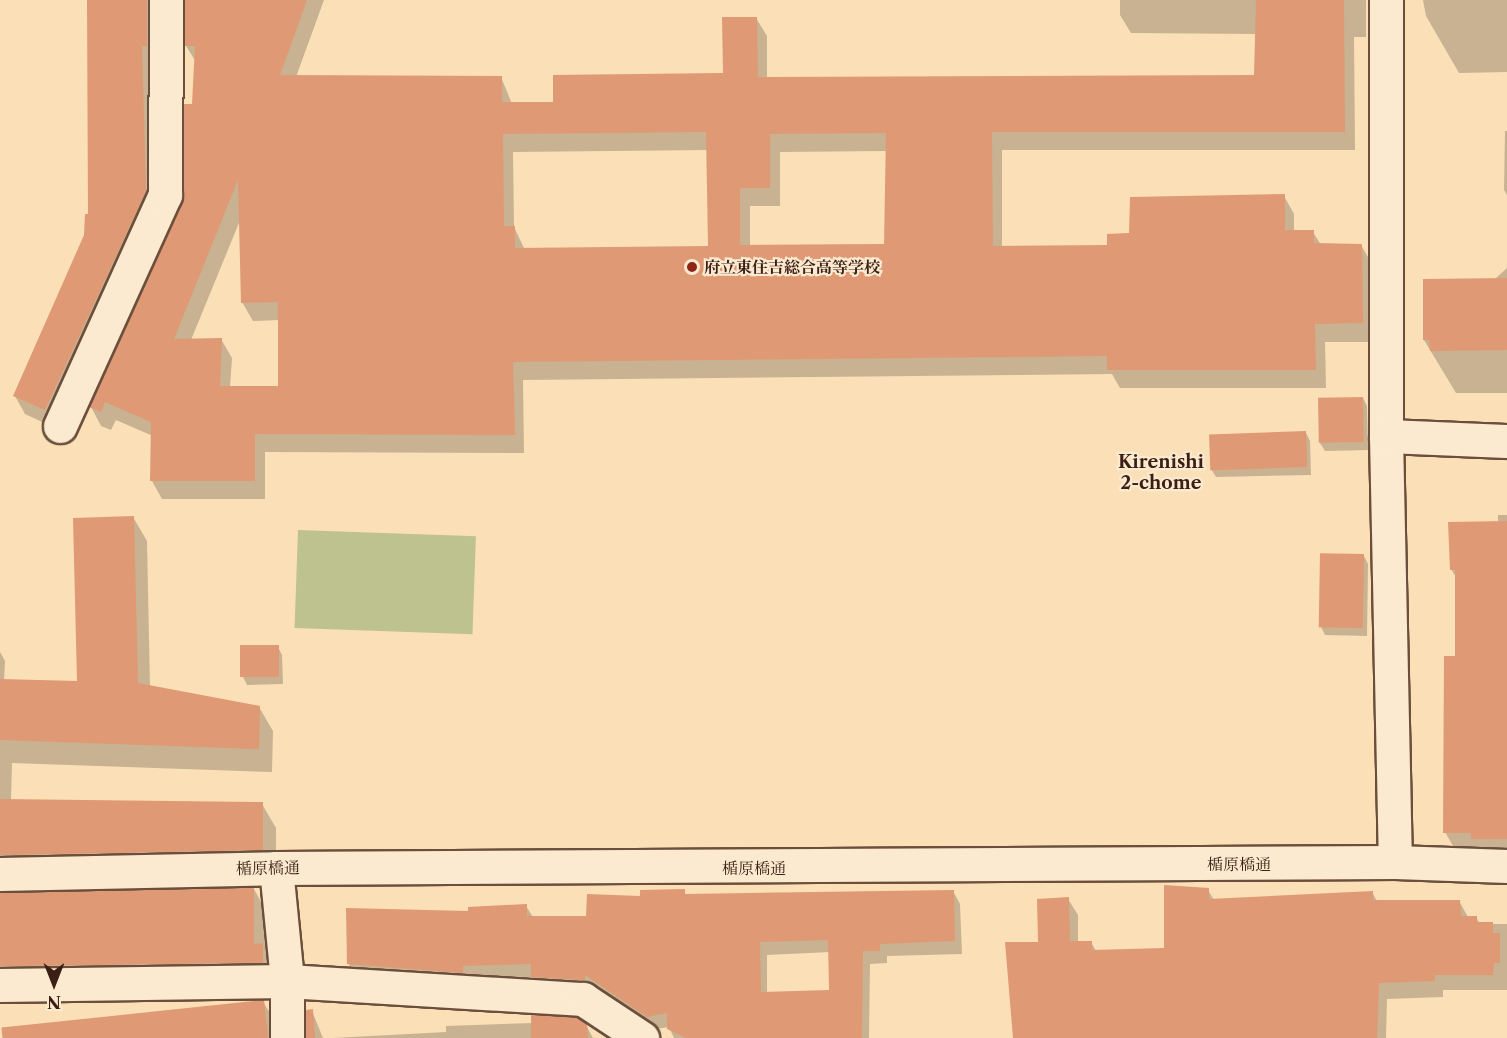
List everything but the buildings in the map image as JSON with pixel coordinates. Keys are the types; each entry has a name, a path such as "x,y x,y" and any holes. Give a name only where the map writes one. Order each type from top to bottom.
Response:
{"street":[{"path":"60,426 165,195 166,0"},
{"path":"1386,0 1386,436 1395,862"},
{"path":"1386,436 1507,441"},
{"name":"楯原橋通","path":"0,874 276,868 1395,862 1507,866"},
{"path":"276,868 287,981 287,1038"},
{"path":"0,985 287,981 583,999 642,1038"}],"green space":[{"path":"298,530 476,536 472,634 295,628"}],"place":[{"name":"府立東住吉総合高等学校","path":"692,267"}],"district":[{"name":"Kirenishi 2-chome","path":"1161,473"}]}
